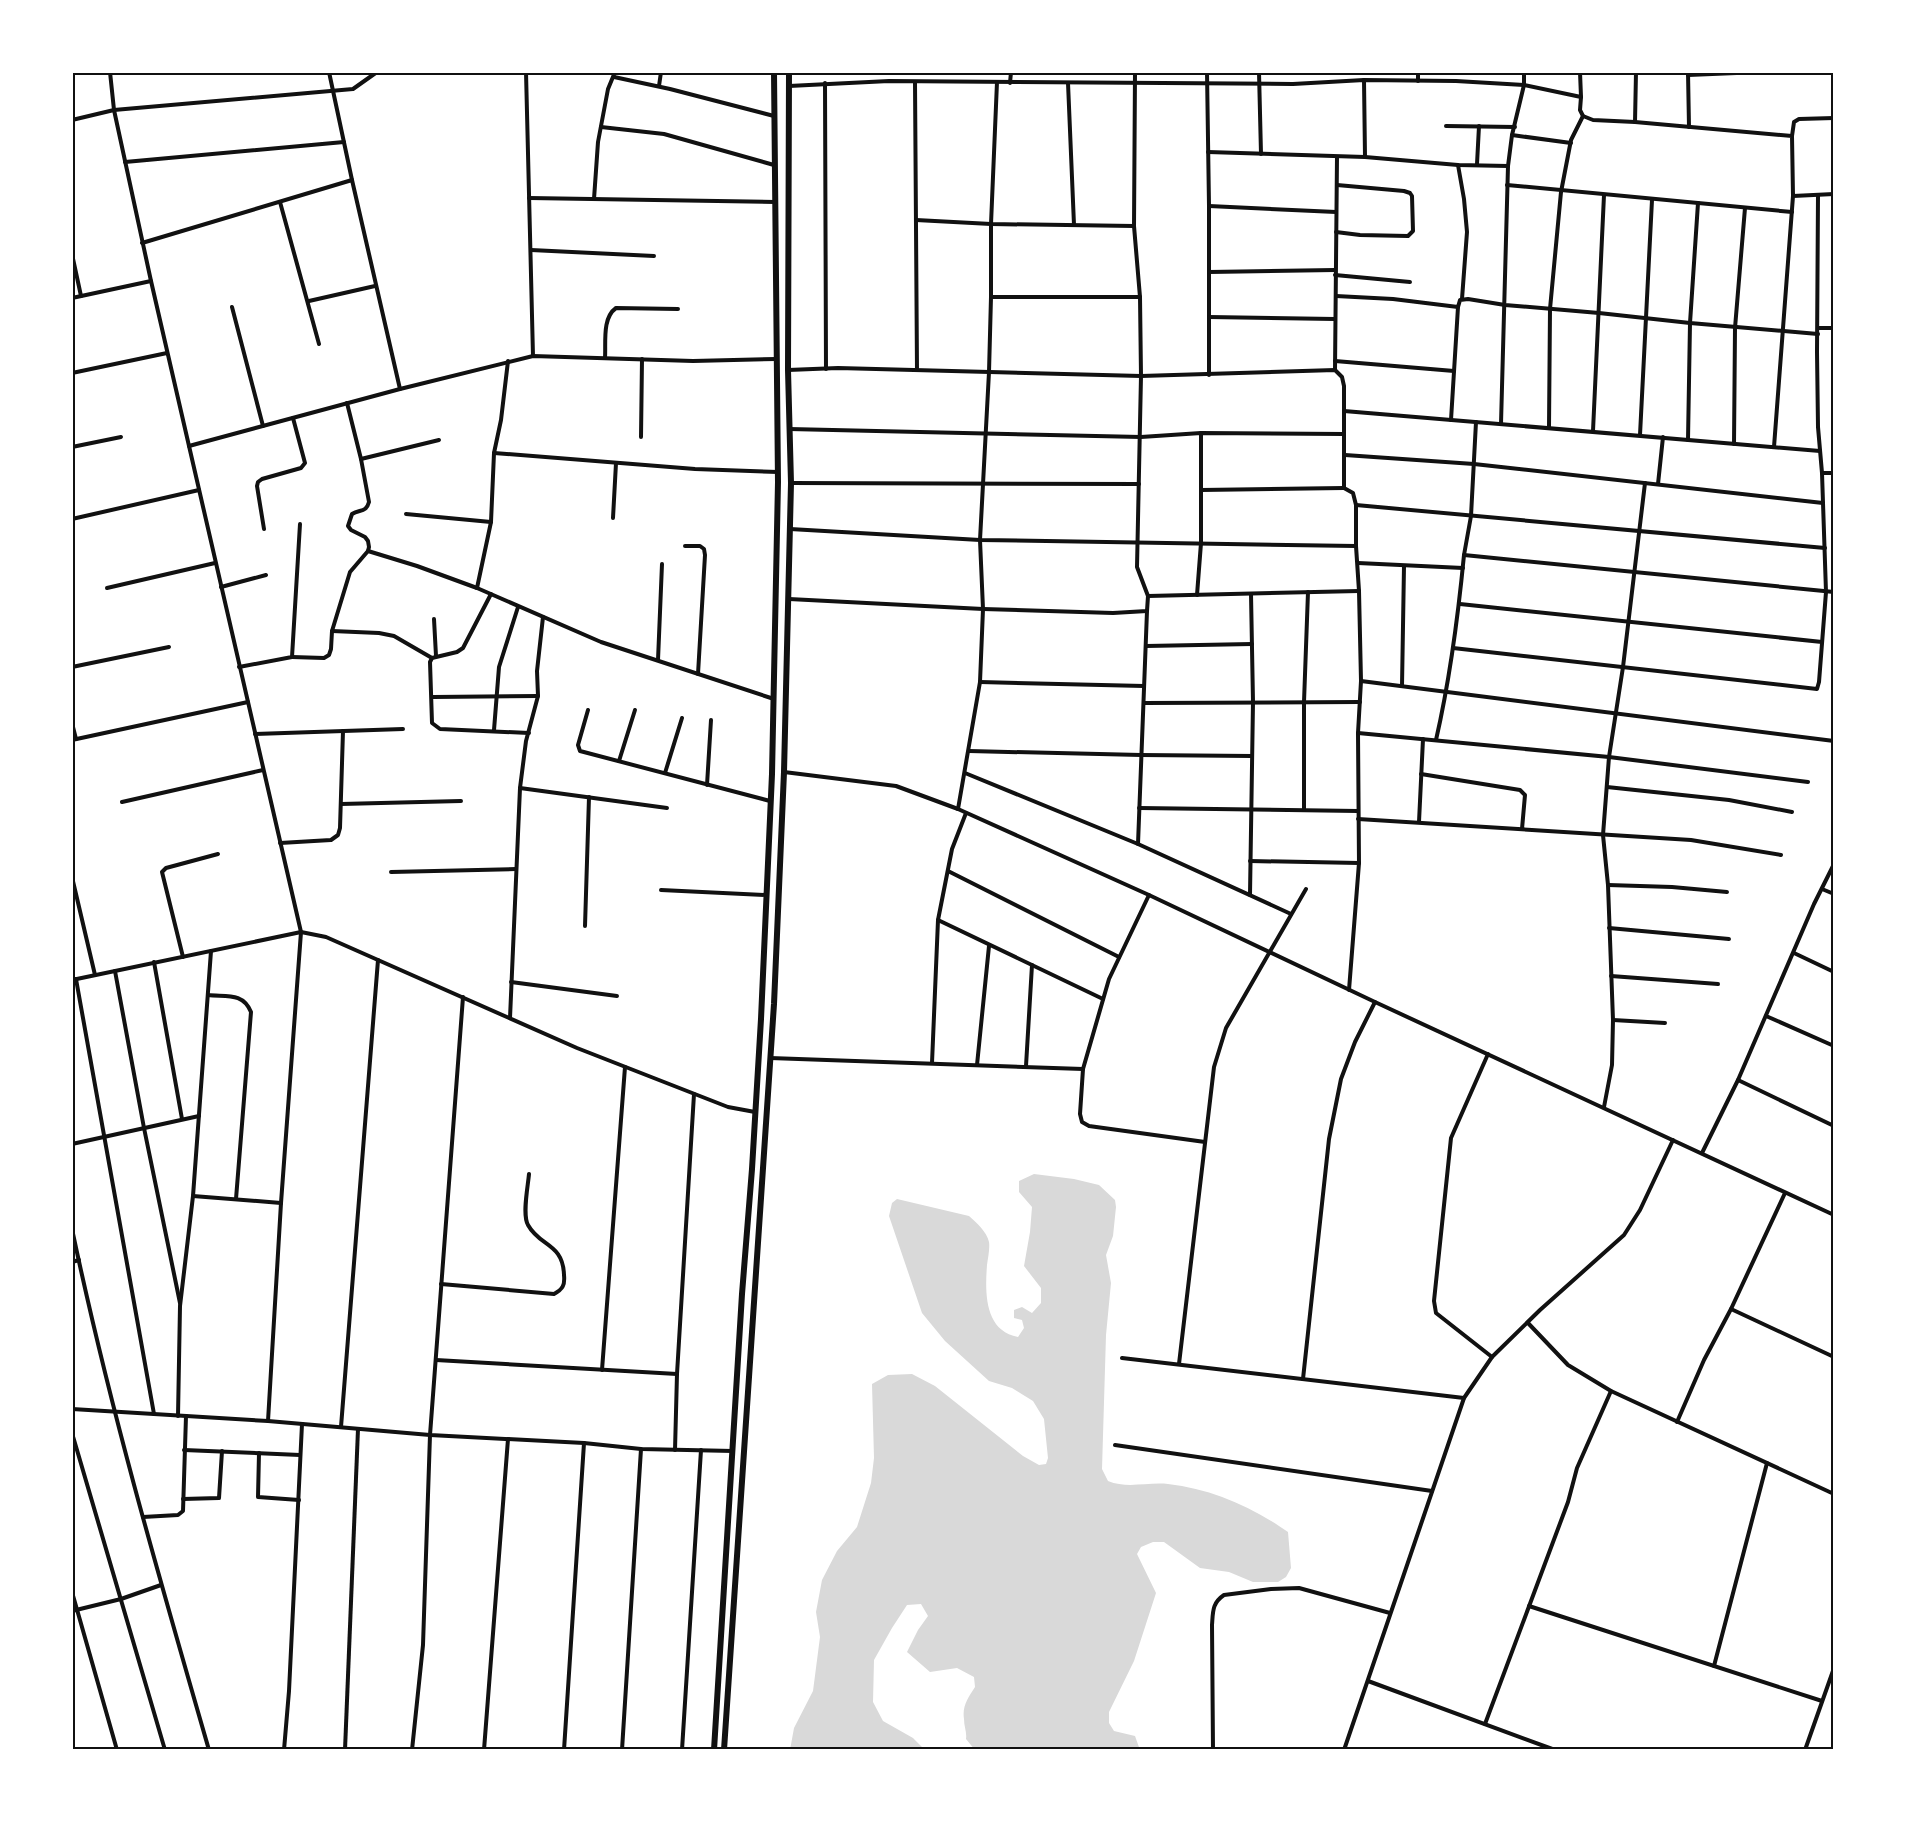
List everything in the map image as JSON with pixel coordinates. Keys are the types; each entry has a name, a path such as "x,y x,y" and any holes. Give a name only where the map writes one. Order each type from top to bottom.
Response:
{"main road":[{"path":"714,1750 755,1112 774,699 778,472 774,72"},
{"path":"724,1750 770,1058 784,772 791,483 788,370 789,72"},
{"path":"776,287 788,285"},
{"path":"764,953 776,954"}],"street":[{"path":"110,72 114,110 142,243 301,932 280,1203 268,1421"},
{"path":"329,72 375,285 400,388"},
{"path":"72,120 114,110 353,88 377,72"},
{"path":"526,72 533,356"},
{"path":"659,86 661,72"},
{"path":"1010,83 1011,72"},
{"path":"1135,72 1134,226 1140,297 1141,376 1137,567 1148,596 1138,844"},
{"path":"1207,72 1209,375"},
{"path":"1258,72 1261,154"},
{"path":"1418,72 1418,81"},
{"path":"1501,424 1508,166 1512,135 1524,85 1524,72"},
{"path":"1580,72 1580,110 1583,116 1593,120 1792,136"},
{"path":"1635,122 1636,72"},
{"path":"1689,127 1688,74 1761,72"},
{"path":"594,199 601,127 608,89 614,74 774,116"},
{"path":"789,86 915,81 1259,84 1364,80 1456,81 1524,85 1581,97"},
{"path":"1364,80 1365,157"},
{"path":"915,81 917,370"},
{"path":"958,809 980,682 983,609 980,540 989,372 991,224 997,82"},
{"path":"825,83 826,369"},
{"path":"1068,83 1074,225"},
{"path":"1549,427 1550,309 1561,192 1571,143 1583,116"},
{"path":"1774,447 1793,196 1792,136 1794,122 1799,119 1834,118"},
{"path":"1446,126 1515,127"},
{"path":"1477,165 1479,126"},
{"path":"601,127 664,134 774,165"},
{"path":"1512,135 1571,143"},
{"path":"125,162 344,142"},
{"path":"1208,152 1365,157 1458,165 1508,166"},
{"path":"1337,157 1335,370 1342,377 1344,488"},
{"path":"1450,420 1458,307 1462,299 1467,232 1458,165"},
{"path":"142,243 352,180"},
{"path":"1336,232 1408,236 1413,231 1410,193 1337,185"},
{"path":"1507,185 1561,192 1792,212"},
{"path":"1593,431 1604,195"},
{"path":"1453,648 1814,690 1819,686 1826,592 1826,548 1818,427 1818,195"},
{"path":"1793,196 1834,195"},
{"path":"529,198 775,202"},
{"path":"1640,435 1652,200"},
{"path":"280,202 319,344"},
{"path":"1688,440 1690,323 1698,203"},
{"path":"1209,206 1336,212"},
{"path":"1734,444 1735,328 1745,208"},
{"path":"916,220 991,224 1134,226"},
{"path":"531,250 654,256"},
{"path":"72,254 81,296"},
{"path":"1209,272 1335,273 1410,282"},
{"path":"72,298 151,281"},
{"path":"309,301 375,285"},
{"path":"1336,296 1393,299 1458,307"},
{"path":"991,297 1140,297"},
{"path":"1462,299 1783,332 1834,328"},
{"path":"232,307 263,426"},
{"path":"605,358 609,312 616,308 678,309"},
{"path":"1209,317 1335,319"},
{"path":"72,373 167,353"},
{"path":"189,446 400,388 533,356 693,361 776,359"},
{"path":"641,436 642,359"},
{"path":"477,588 491,522 494,453 508,361"},
{"path":"1335,361 1454,371"},
{"path":"788,370 917,370 1141,376 1335,370"},
{"path":"239,667 292,657 324,658 329,655 332,631 350,572 368,551 368,541 348,526 352,514 364,511 369,502 362,459 347,403"},
{"path":"1344,411 1820,451"},
{"path":"264,529 258,482 304,466 305,463 293,418"},
{"path":"1436,741 1447,691 1460,604 1464,555 1471,516 1476,422"},
{"path":"789,429 1141,437 1201,433 1344,434"},
{"path":"1197,595 1201,543 1201,433"},
{"path":"72,447 121,437"},
{"path":"1658,484 1663,437"},
{"path":"362,459 439,440"},
{"path":"494,453 716,470 778,472"},
{"path":"1345,455 1474,465 1823,502"},
{"path":"613,518 616,463"},
{"path":"1822,473 1834,473"},
{"path":"791,483 1139,484"},
{"path":"1604,1107 1612,1065 1613,1020 1608,885 1603,835 1610,757 1646,483"},
{"path":"1201,490 1344,488 1353,493 1356,505 1361,681 1358,733 1359,863 1349,990"},
{"path":"72,519 199,490"},
{"path":"1356,505 1826,548"},
{"path":"406,514 491,522"},
{"path":"292,657 300,524"},
{"path":"790,529 980,540 1356,546"},
{"path":"685,546 700,546 704,549 705,555 698,674"},
{"path":"368,551 477,588 601,642 774,699"},
{"path":"1464,555 1834,592"},
{"path":"1358,562 1463,568"},
{"path":"108,588 215,563"},
{"path":"658,660 663,564"},
{"path":"1402,686 1404,566"},
{"path":"221,587 266,575"},
{"path":"1148,596 1359,591"},
{"path":"1304,810 1304,702 1308,592"},
{"path":"332,631 394,636 434,657 457,652 463,648 491,594"},
{"path":"1250,895 1253,702 1251,594"},
{"path":"788,599 1113,613 1147,610"},
{"path":"1460,604 1822,642"},
{"path":"494,730 499,667 518,607"},
{"path":"510,1018 520,788 538,696 537,671 543,617"},
{"path":"434,619 434,657 430,662 433,697 432,723 435,727 529,733"},
{"path":"1146,646 1252,644"},
{"path":"72,667 169,647"},
{"path":"1361,681 1834,741"},
{"path":"980,682 1144,686"},
{"path":"433,697 538,696"},
{"path":"72,723 74,740 248,702"},
{"path":"1144,703 1360,702"},
{"path":"588,710 578,745 580,751 770,801"},
{"path":"619,761 635,710"},
{"path":"665,773 682,718"},
{"path":"707,784 711,720"},
{"path":"255,734 404,729"},
{"path":"280,843 332,840 339,835 343,731"},
{"path":"1358,733 1610,757 1808,782"},
{"path":"1419,822 1423,739"},
{"path":"969,751 1252,756"},
{"path":"122,802 263,770"},
{"path":"784,772 896,786 958,809 1149,895 1834,1215"},
{"path":"965,773 1138,844 1291,914"},
{"path":"1421,774 1520,790 1525,795 1522,829"},
{"path":"1607,787 1729,800 1792,812"},
{"path":"520,788 667,808"},
{"path":"585,927 589,797"},
{"path":"341,804 461,801"},
{"path":"1139,808 1358,811"},
{"path":"932,1063 938,920 952,849 966,813"},
{"path":"1358,819 1691,840 1781,855"},
{"path":"183,957 162,872 166,868 218,854"},
{"path":"1250,861 1359,863"},
{"path":"1702,1153 1834,864"},
{"path":"391,872 516,869"},
{"path":"948,871 1119,957"},
{"path":"72,877 95,975"},
{"path":"1608,885 1727,892"},
{"path":"1179,1364 1214,1067 1226,1028 1306,889"},
{"path":"1822,889 1834,894"},
{"path":"661,890 766,895"},
{"path":"1149,895 1109,979 1083,1069 1080,1114 1082,1122 1089,1126 1205,1142"},
{"path":"938,920 1103,999"},
{"path":"1610,928 1729,939"},
{"path":"154,1414 74,979 301,932 326,937 625,1067 728,1107 755,1112"},
{"path":"977,1065 989,946"},
{"path":"178,1416 180,1306 193,1196 211,951"},
{"path":"1794,953 1834,972"},
{"path":"341,1427 378,960"},
{"path":"154,962 182,1119"},
{"path":"1026,1067 1032,965"},
{"path":"115,971 180,1306"},
{"path":"1611,976 1718,984"},
{"path":"511,982 617,996"},
{"path":"208,995 239,997 248,1003 251,1012 237,1199"},
{"path":"412,1750 423,1646 430,1435 463,997"},
{"path":"1303,1379 1329,1138 1341,1079 1355,1042 1375,1002"},
{"path":"1766,1016 1834,1046"},
{"path":"1613,1020 1665,1023"},
{"path":"1488,1054 1451,1138 1434,1301 1437,1312 1492,1357"},
{"path":"770,1058 1083,1069"},
{"path":"602,1370 625,1067"},
{"path":"1737,1080 1834,1126"},
{"path":"675,1450 677,1374 694,1094"},
{"path":"72,1144 199,1116"},
{"path":"1344,1750 1464,1398 1492,1357 1624,1234 1640,1210 1673,1140"},
{"path":"441,1284 554,1294 562,1290 565,1283 564,1263 555,1250 536,1235 527,1224 529,1174"},
{"path":"1677,1422 1704,1360 1731,1309 1785,1193"},
{"path":"193,1196 280,1203"},
{"path":"72,1229 114,1411 209,1750"},
{"path":"72,1262 78,1260"},
{"path":"1731,1309 1834,1357"},
{"path":"1528,1323 1568,1365 1611,1391 1834,1494"},
{"path":"1122,1358 1464,1398"},
{"path":"436,1360 677,1374"},
{"path":"1485,1724 1568,1502 1577,1468 1611,1391"},
{"path":"72,1409 268,1421 430,1435 584,1443 641,1449 733,1451"},
{"path":"143,1517 182,1513 183,1511 186,1416"},
{"path":"284,1750 302,1424"},
{"path":"345,1750 358,1429"},
{"path":"72,1433 165,1750"},
{"path":"484,1750 508,1439"},
{"path":"564,1750 584,1443"},
{"path":"1115,1445 1432,1491"},
{"path":"622,1750 641,1449"},
{"path":"184,1450 300,1455"},
{"path":"682,1750 701,1450"},
{"path":"183,1499 219,1498 222,1452"},
{"path":"259,1453 258,1497 299,1500"},
{"path":"1714,1666 1767,1463"},
{"path":"74,1610 121,1599 161,1585"},
{"path":"1213,1750 1212,1625 1214,1605 1218,1599 1224,1595 1299,1588 1390,1613"},
{"path":"72,1592 74,1610 117,1750"},
{"path":"1529,1606 1822,1701"},
{"path":"1805,1750 1834,1668"},
{"path":"1368,1681 1556,1750"}],"shaded area":[{"path":"1034,1174 1099,1185 1115,1200 1113,1236 1106,1255 1111,1283 1106,1335 1102,1469 1108,1481 1122,1485 1184,1486 1231,1500 1246,1507 1288,1532 1291,1568 1286,1577 1278,1582 1253,1582 1229,1572 1200,1568 1164,1542 1153,1542 1141,1547 1137,1554 1156,1593 1134,1661 1109,1712 1109,1723 1114,1731 1135,1736 1140,1750 975,1750 966,1739 964,1714 966,1702 975,1687 974,1677 957,1668 930,1672 907,1652 928,1616 921,1604 907,1605 874,1660 873,1702 883,1721 913,1738 925,1750 790,1750 794,1728 813,1691 820,1637 816,1612 822,1580 837,1551 857,1527 871,1483 874,1458 872,1384 888,1375 912,1374 935,1386 1023,1456 1039,1465 1046,1464 1048,1458 1044,1419 1033,1401 1012,1388 989,1381 945,1341 922,1313 889,1216 892,1203 897,1199 969,1216 975,1221 984,1231 989,1242 986,1287 989,1309 999,1327 1018,1337 1024,1328 1022,1320 1014,1318 1014,1310 1022,1307 1032,1313 1041,1303 1041,1288 1024,1266 1032,1207 1019,1192 1019,1181"}]}
